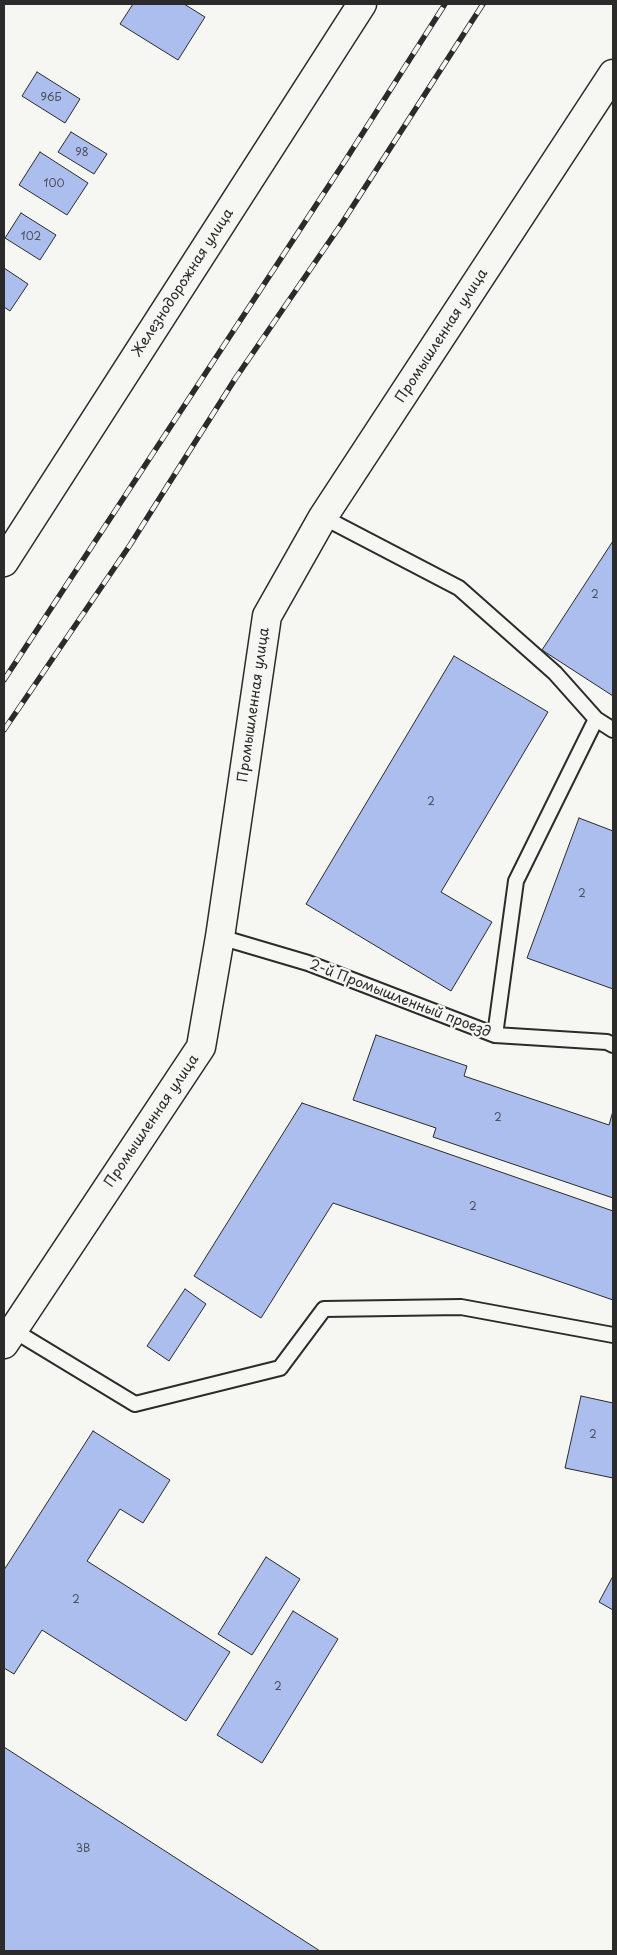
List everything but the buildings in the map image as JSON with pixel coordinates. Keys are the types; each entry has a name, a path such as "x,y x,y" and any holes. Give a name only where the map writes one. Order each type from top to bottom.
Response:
{"street":[{"name":"Железнодорожная улица","path":"4,562 362,4"},
{"name":"Промышленная улица","path":"8,1337 201,1046 220,937 267,616 323,517 613,74"}],"lane":[{"path":"323,517 459,588 555,673 596,719 613,730"},
{"path":"495,1035 516,881 596,719"},
{"name":"2-й Промышленный проезд","path":"220,937 308,963 495,1035 607,1042 613,1045"},
{"path":"8,1337 135,1404 280,1368 324,1309 461,1307 613,1335"}],"railway":[{"path":"4,680 345,161 445,4"},
{"path":"4,730 130,545 235,379 342,223 483,4"}]}
